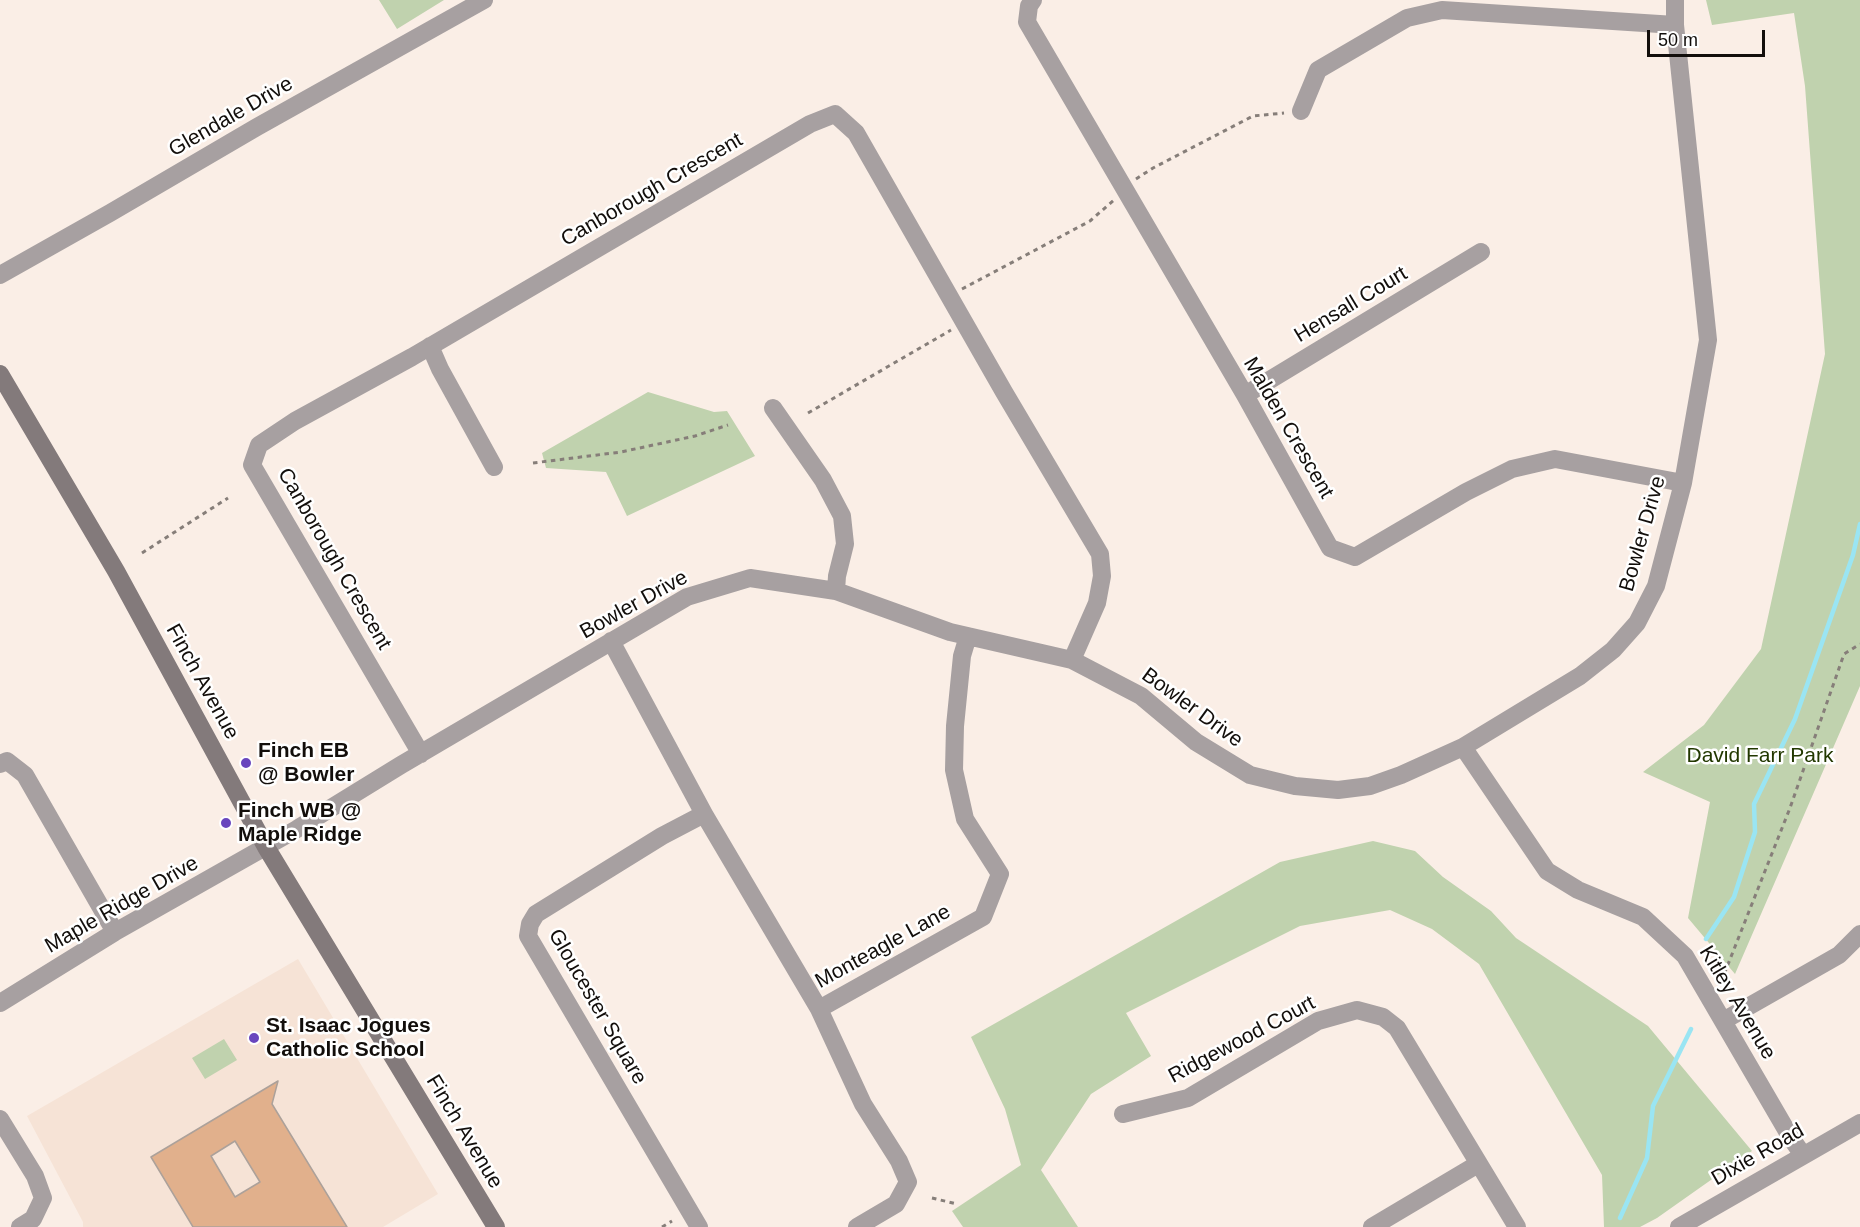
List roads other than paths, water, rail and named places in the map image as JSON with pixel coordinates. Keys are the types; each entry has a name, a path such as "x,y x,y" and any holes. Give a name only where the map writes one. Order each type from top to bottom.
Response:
{"main road":[{"name":"Finch Avenue","path":"0,374 116,571 266,847 496,1227"}],"street":[{"name":"Glendale Drive","path":"0,275 256,127 484,0"},
{"name":"Malden Crescent","path":"1033,0 1029,6 1027,22 1245,395 1330,548 1355,557 1466,492 1512,469 1555,459 1683,483"},
{"name":"Bowler Drive","path":"266,847 687,597 750,578 836,591 950,632 1072,660 1141,696 1196,741 1250,776 1295,786 1338,790 1370,786 1401,775 1463,747 1580,676 1613,650 1637,623 1656,586 1683,483 1708,339 1675,25 1675,0"},
{"path":"1301,111 1318,70 1407,18 1442,10 1675,25"},
{"name":"Canborough Crescent","path":"421,754 252,465 259,445 295,421 430,346 810,124 835,114 856,133 1004,392 1100,554 1102,576 1096,603 1072,660"},
{"name":"Hensall Court","path":"1245,395 1481,252"},
{"path":"430,346 440,369 494,467"},
{"path":"773,408 823,480 842,516 845,544 837,576 836,591"},
{"name":"Monteagle Lane","path":"611,641 704,814 819,1009 983,917 1000,874 964,819 954,770 955,726 962,656 968,636"},
{"name":"Kitley Avenue","path":"1463,747 1547,871 1578,890 1643,917 1685,956 1803,1155"},
{"path":"0,764 7,761 25,775 115,932"},
{"name":"Gloucester Square","path":"699,1227 528,936 530,924 536,914 662,836 704,814"},
{"name":"Maple Ridge Drive","path":"0,1003 115,932 266,847"},
{"path":"1723,1021 1839,956 1860,934"},
{"path":"819,1009 863,1104 899,1161 908,1182 896,1204 857,1227"},
{"name":"Ridgewood Court","path":"1123,1114 1188,1098 1318,1021 1357,1011 1383,1017 1397,1028 1516,1227"},
{"path":"0,1119 35,1176 43,1198 33,1219 20,1227"},
{"name":"Dixie Road","path":"1679,1227 1860,1123"},
{"path":"1372,1227 1478,1164"}],"waterway":[{"path":"1706,939 1734,897 1755,832 1754,804 1795,719 1853,555 1860,524"},
{"path":"1620,1218 1647,1158 1653,1106 1691,1029"}],"place":[{"name":"Finch EB @ Bowler","path":"246,763"},
{"name":"Finch WB @ Maple Ridge","path":"226,823"},
{"name":"St. Isaac Jogues Catholic School","path":"254,1038"}],"park label":[{"name":"David Farr Park","path":"1760,756"}]}
